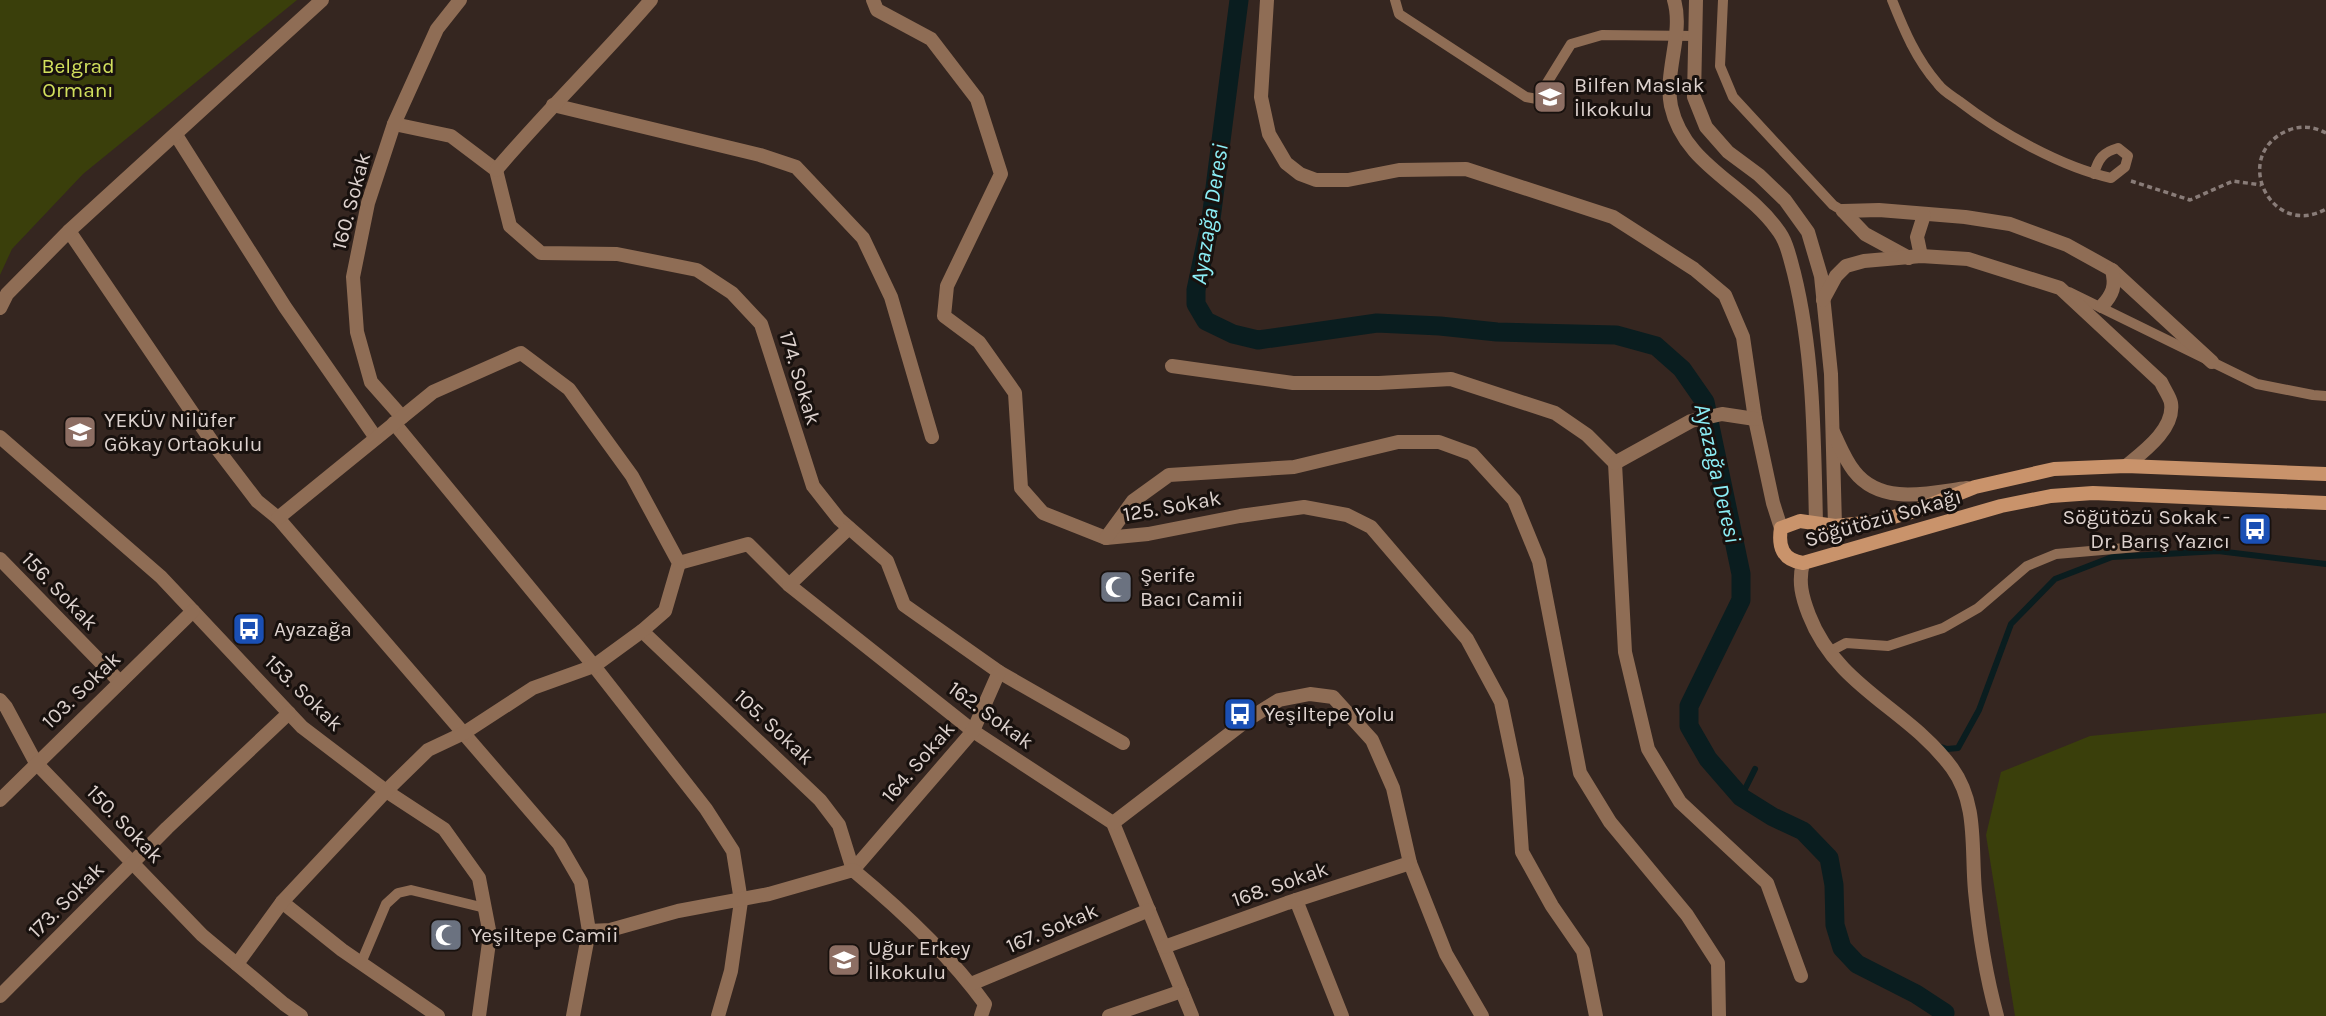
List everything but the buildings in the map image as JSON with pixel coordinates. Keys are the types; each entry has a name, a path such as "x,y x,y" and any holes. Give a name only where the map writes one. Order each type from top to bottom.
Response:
{"street":[{"path":"0,308 7,294 69,230 322,0"},
{"name":"160. Sokak","path":"460,0 437,29 394,124 368,203 353,277 357,332 371,382 398,420 706,809 733,851 741,901 731,971 718,1016"},
{"path":"394,124 451,136 496,170 651,0"},
{"name":"125. Sokak","path":"873,0 877,10 931,38 977,99 1001,174 947,286 943,302 944,316 979,342 1015,393 1021,488 1044,513 1106,538 1148,534 1304,507 1347,515 1371,527 1467,639 1501,702 1517,779 1522,852 1552,906 1583,951 1596,1016"},
{"path":"1267,0 1261,97 1269,134 1286,163 1300,174 1316,180 1348,180 1399,170 1466,169 1613,217 1694,269 1725,295 1743,337 1755,419 1781,528"},
{"path":"1674,0 1677,12 1670,75 1671,106 1688,144 1712,170 1759,208 1779,230 1788,251 1797,285 1805,338 1815,463 1816,523"},
{"path":"1696,0 1694,97 1706,127 1728,152 1786,200 1808,232 1821,276 1831,374 1836,548 1831,554"},
{"path":"554,105 760,155 796,167 863,238 891,297 932,437"},
{"path":"176,135 285,307 376,438"},
{"name":"174. Sokak","path":"496,170 510,226 541,253 617,254 697,271 732,293 761,324 813,486 839,519 887,561 904,605 999,672 1123,744"},
{"path":"1843,211 1879,210 1965,217 2010,224 2067,245 2112,270 2212,362"},
{"path":"1843,211 1865,234 1916,257"},
{"path":"1916,257 1917,237 1924,215"},
{"path":"69,230 215,446 257,501 278,518 559,844 581,882 589,931 573,1016"},
{"path":"1823,302 1836,276 1846,266 1864,261 1916,257 1968,259 2060,288 2161,383 2171,402 2171,414 2157,440 2126,466"},
{"path":"2102,306 2111,296 2115,284 2112,270"},
{"path":"237,964 282,902 428,750 464,733 533,688 594,666 642,631 665,611 679,563 632,476 569,389 521,353 433,392 278,518"},
{"path":"1172,366 1293,383 1379,383 1451,379 1555,413 1587,435 1615,463 1625,652 1648,749 1680,802 1767,883 1801,976"},
{"path":"1615,463 1691,421 1722,414 1755,419"},
{"path":"1831,429 1854,471 1879,491 1917,494 1975,487"},
{"name":"153. Sokak","path":"0,437 161,577 302,727 386,791 444,829 479,878 485,908 489,934 479,1016"},
{"path":"1106,538 1133,501 1169,475 1294,467 1398,442 1439,442 1472,454 1514,500 1539,561 1580,773 1610,821 1687,915 1718,963 1719,1016"},
{"name":"Söğütözü Sokağı","path":"2326,474 2126,466 2054,468 1975,487 1915,511 1875,522 1835,526 1800,521 1781,528 1779,543 1784,554 1792,561 1803,563 2001,506 2051,496 2093,494 2326,503"},
{"path":"789,585 849,528"},
{"name":"162. Sokak","path":"679,563 748,544 789,585 973,731 1113,823"},
{"name":"156. Sokak","path":"0,559 120,682"},
{"path":"1803,563 1801,591 1816,632 1829,652 1852,678 1926,740 1952,767 1966,793 1971,809 1975,891 1997,1016"},
{"name":"103. Sokak","path":"0,800 193,611"},
{"name":"105. Sokak","path":"642,631 820,800 839,825 853,870"},
{"name":"164. Sokak","path":"853,870 973,731 999,672"},
{"path":"1192,1016 1113,823 1250,718 1279,700 1310,694 1333,697 1372,740 1393,788 1410,863 1446,954 1482,1016"},
{"name":"150. Sokak","path":"0,700 36,763 202,935 237,964 281,1010 301,1016"},
{"name":"173. Sokak","path":"0,996 289,713"},
{"name":"168. Sokak","path":"1164,947 1410,863"},
{"path":"589,931 610,930 678,911 741,901 853,870 880,892 971,984 985,1004 981,1016"},
{"path":"1296,900 1342,1016"},
{"path":"282,902 361,963 438,1016"},
{"name":"167. Sokak","path":"971,984 1149,910"},
{"path":"1109,1016 1182,991"}],"lane":[{"path":"1395,0 1399,14 1526,97 1537,99 1571,44 1602,35 1697,36"},
{"path":"1723,0 1720,66 1732,97 1833,205 1843,211"},
{"path":"1892,0 1909,43 1939,86 1988,121 2051,157 2094,174 2111,178 2125,167 2129,156 2118,148 2106,151 2097,162 2094,174"},
{"path":"2060,288 2102,306 2257,384 2313,396 2326,396"},
{"path":"1829,652 1846,643 1888,646 1943,628 1978,608 2027,566 2056,554 2137,547"},
{"path":"361,963 386,904 398,893 411,890 485,908"}],"path":[{"path":"2326,133 2309,127 2281,133 2269,143 2262,156 2259,171 2261,185 2273,203 2291,214 2305,215 2326,209"},
{"path":"2115,175 2190,200 2233,181 2261,185"}],"green space":[{"name":"Belgrad Ormanı","path":"0,0 297,0 83,174 12,249 0,275"},
{"path":"2326,713 2326,1016 2015,1016 1986,835 2001,772 2090,736"}],"waterway":[{"name":"Ayazağa Deresi","path":"1239,0 1211,219 1196,290 1196,304 1206,321 1233,334 1258,340 1377,323 1497,332 1616,335 1656,346 1682,369 1705,402 1741,574 1741,600 1689,706 1689,726 1708,759 1741,797 1773,817 1803,831 1829,858 1834,885 1835,925 1842,948 1857,964 1916,994 1945,1013"},
{"path":"1938,746 1958,748 1979,710 2011,624 2055,579 2112,557 2218,551 2326,564"},
{"path":"1741,797 1755,769"}],"place":[{"name":"Bilfen Maslak İlkokulu","path":"1550,97"},
{"name":"YEKÜV Nilüfer Gökay Ortaokulu","path":"80,432"},
{"name":"Söğütözü Sokak - Dr. Barış Yazıcı","path":"2255,529"},
{"name":"Şerife Bacı Camii","path":"1116,587"},
{"name":"Ayazağa","path":"249,629"},
{"name":"Yeşiltepe Yolu","path":"1240,714"},
{"name":"Yeşiltepe Camii","path":"446,935"},
{"name":"Uğur Erkey İlkokulu","path":"844,960"}]}
